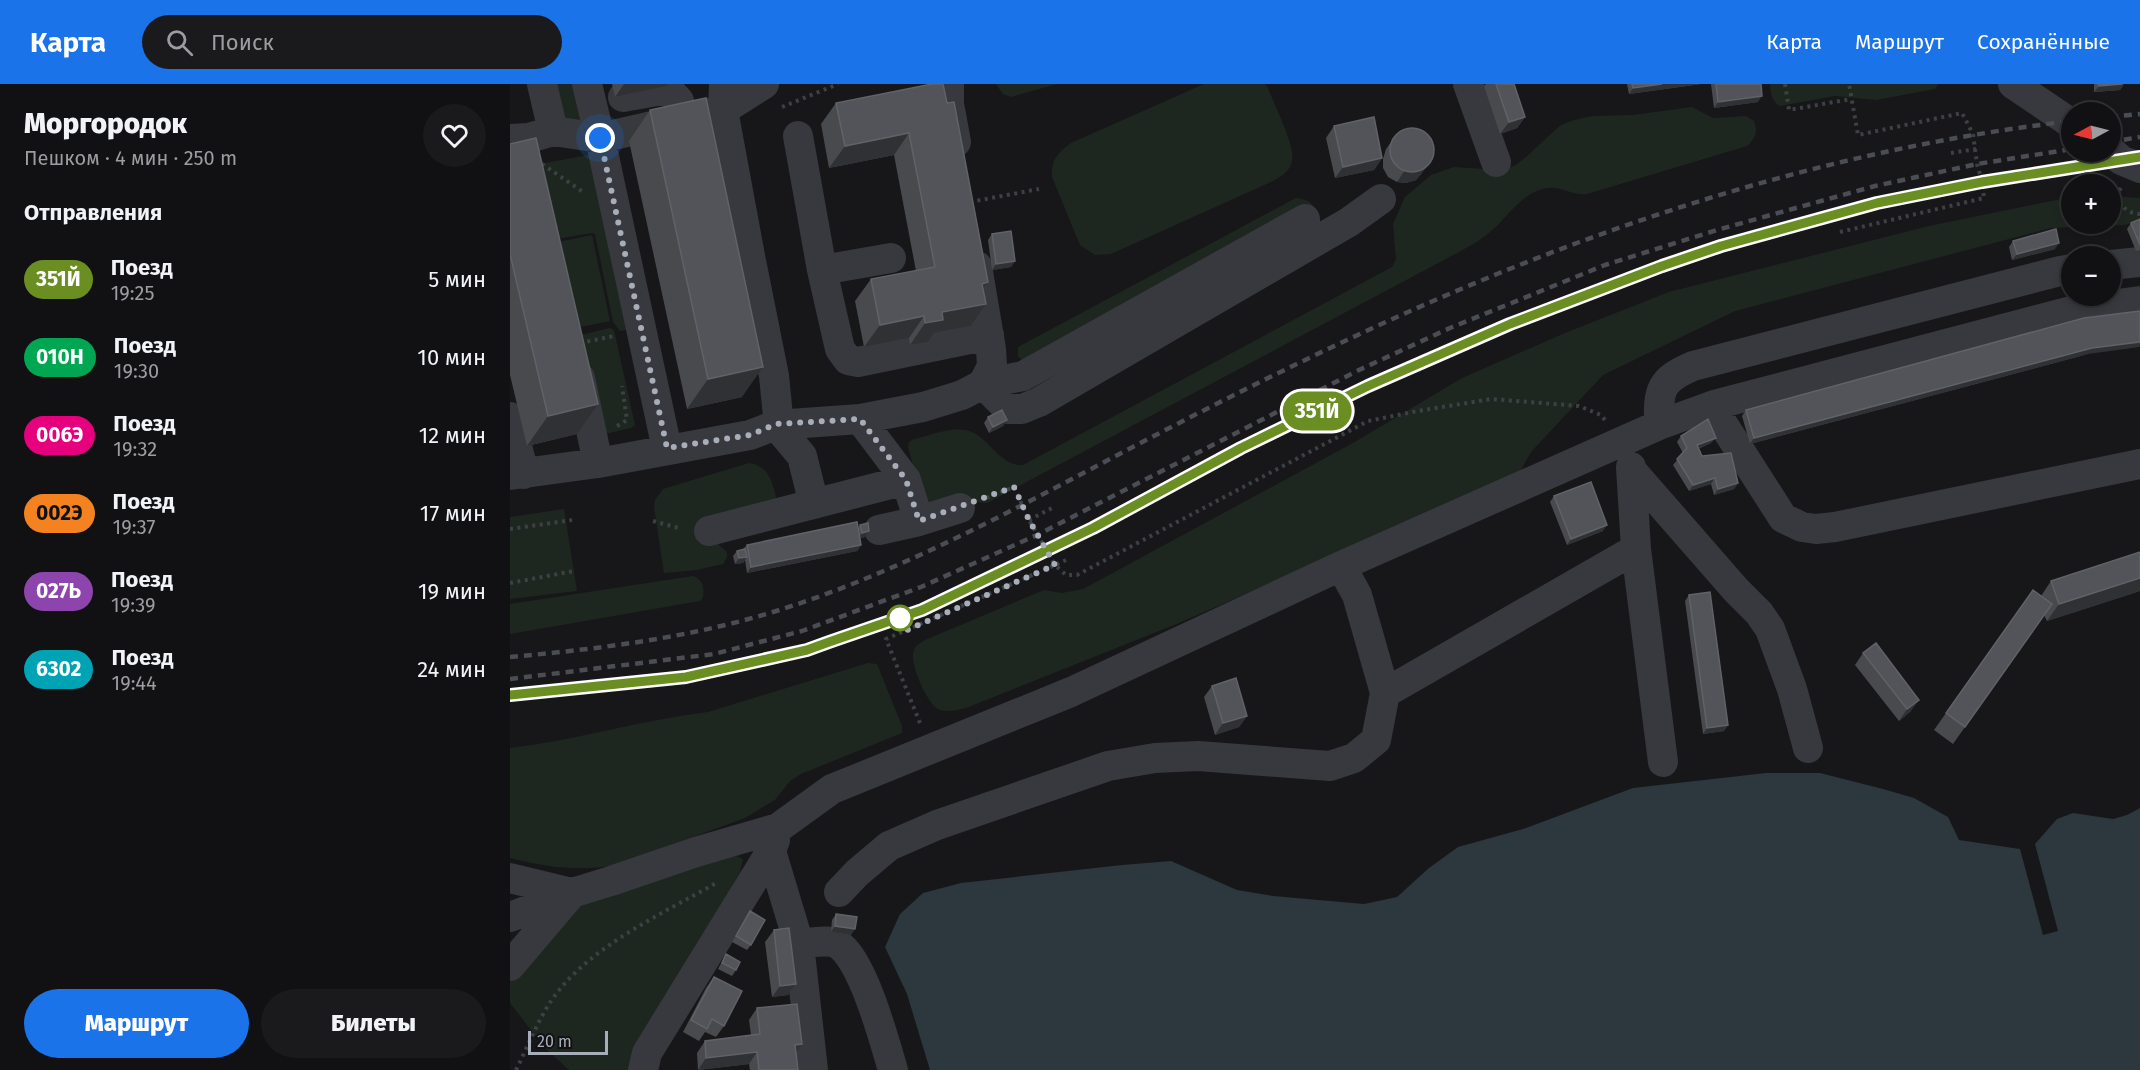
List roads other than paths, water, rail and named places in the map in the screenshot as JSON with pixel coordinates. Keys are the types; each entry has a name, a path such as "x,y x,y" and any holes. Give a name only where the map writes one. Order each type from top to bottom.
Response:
{"street":[{"path":"534,168 531,136 542,84"},
{"path":"587,84 667,448"},
{"path":"531,136 600,138 683,119 724,97 764,84"},
{"path":"949,84 949,104 961,170"},
{"path":"1468,84 1496,162"},
{"path":"2013,84 2061,117"},
{"path":"623,97 668,89 680,101 683,119"},
{"path":"724,97 750,256 774,376 778,416 776,424"},
{"path":"798,136 822,270 840,349 848,360 858,362 989,335"},
{"path":"2121,160 2140,168"},
{"path":"983,384 1008,409 1022,409 1039,402 1344,225 1381,199"},
{"path":"966,203 989,335 992,366 983,384"},
{"path":"510,417 517,474 598,463 667,448 750,435 776,424 860,419 923,407 963,395 983,384 1023,376 1305,219"},
{"path":"822,270 891,258"},
{"path":"2121,264 2140,261"},
{"path":"1659,425 1658,408 1664,383 1677,372 2061,272"},
{"path":"643,1070 647,1053 775,840 832,789 1071,692 1341,566 1659,425 1714,405 2079,309 2140,302"},
{"path":"573,345 598,463"},
{"path":"1714,405 1721,421 1783,518 1802,527 1816,529 2140,464"},
{"path":"860,419 906,480 919,521"},
{"path":"776,424 802,456 814,504"},
{"path":"1623,441 1633,472 1636,549 1663,762"},
{"path":"1633,472 1736,590 1759,613 1770,629 1792,688 1808,748"},
{"path":"698,530 814,504 906,480"},
{"path":"879,530 960,508"},
{"path":"1385,693 1636,549"},
{"path":"839,892 856,873 889,846 937,825 1108,766 1155,758 1198,756 1330,766 1354,758 1376,740 1385,693 1357,595 1341,566"},
{"path":"510,916 572,892 696,852 775,840"},
{"path":"775,840 799,944 813,1070"},
{"path":"510,878 572,892"},
{"path":"510,966 572,892"},
{"path":"799,944 831,941 848,952 868,992 893,1070"}],"railway":[{"path":"2121,116 2140,114"},
{"path":"510,657 676,636 773,612 860,581 985,524 1226,399 1347,340 1521,264 1610,231 1700,201 1884,152 1978,134 2061,123"},
{"path":"2121,140 2140,137"},
{"path":"510,679 714,654 802,631 921,587 1037,535 1359,370 1450,328 1605,265 1717,230 1875,186 1977,164 2061,151"},
{"path":"510,695 686,677 807,649 873,628 922,610 1093,528 1241,448 1368,386 1510,324 1662,265 1721,246 1877,203 1982,181 2140,157"}],"train":[{"name":"351Й","path":"510,695 686,677 807,650 922,610 1093,528 1241,448 1368,386 1510,324 1662,266 1721,246 1877,203 1982,182 2140,157"}]}
